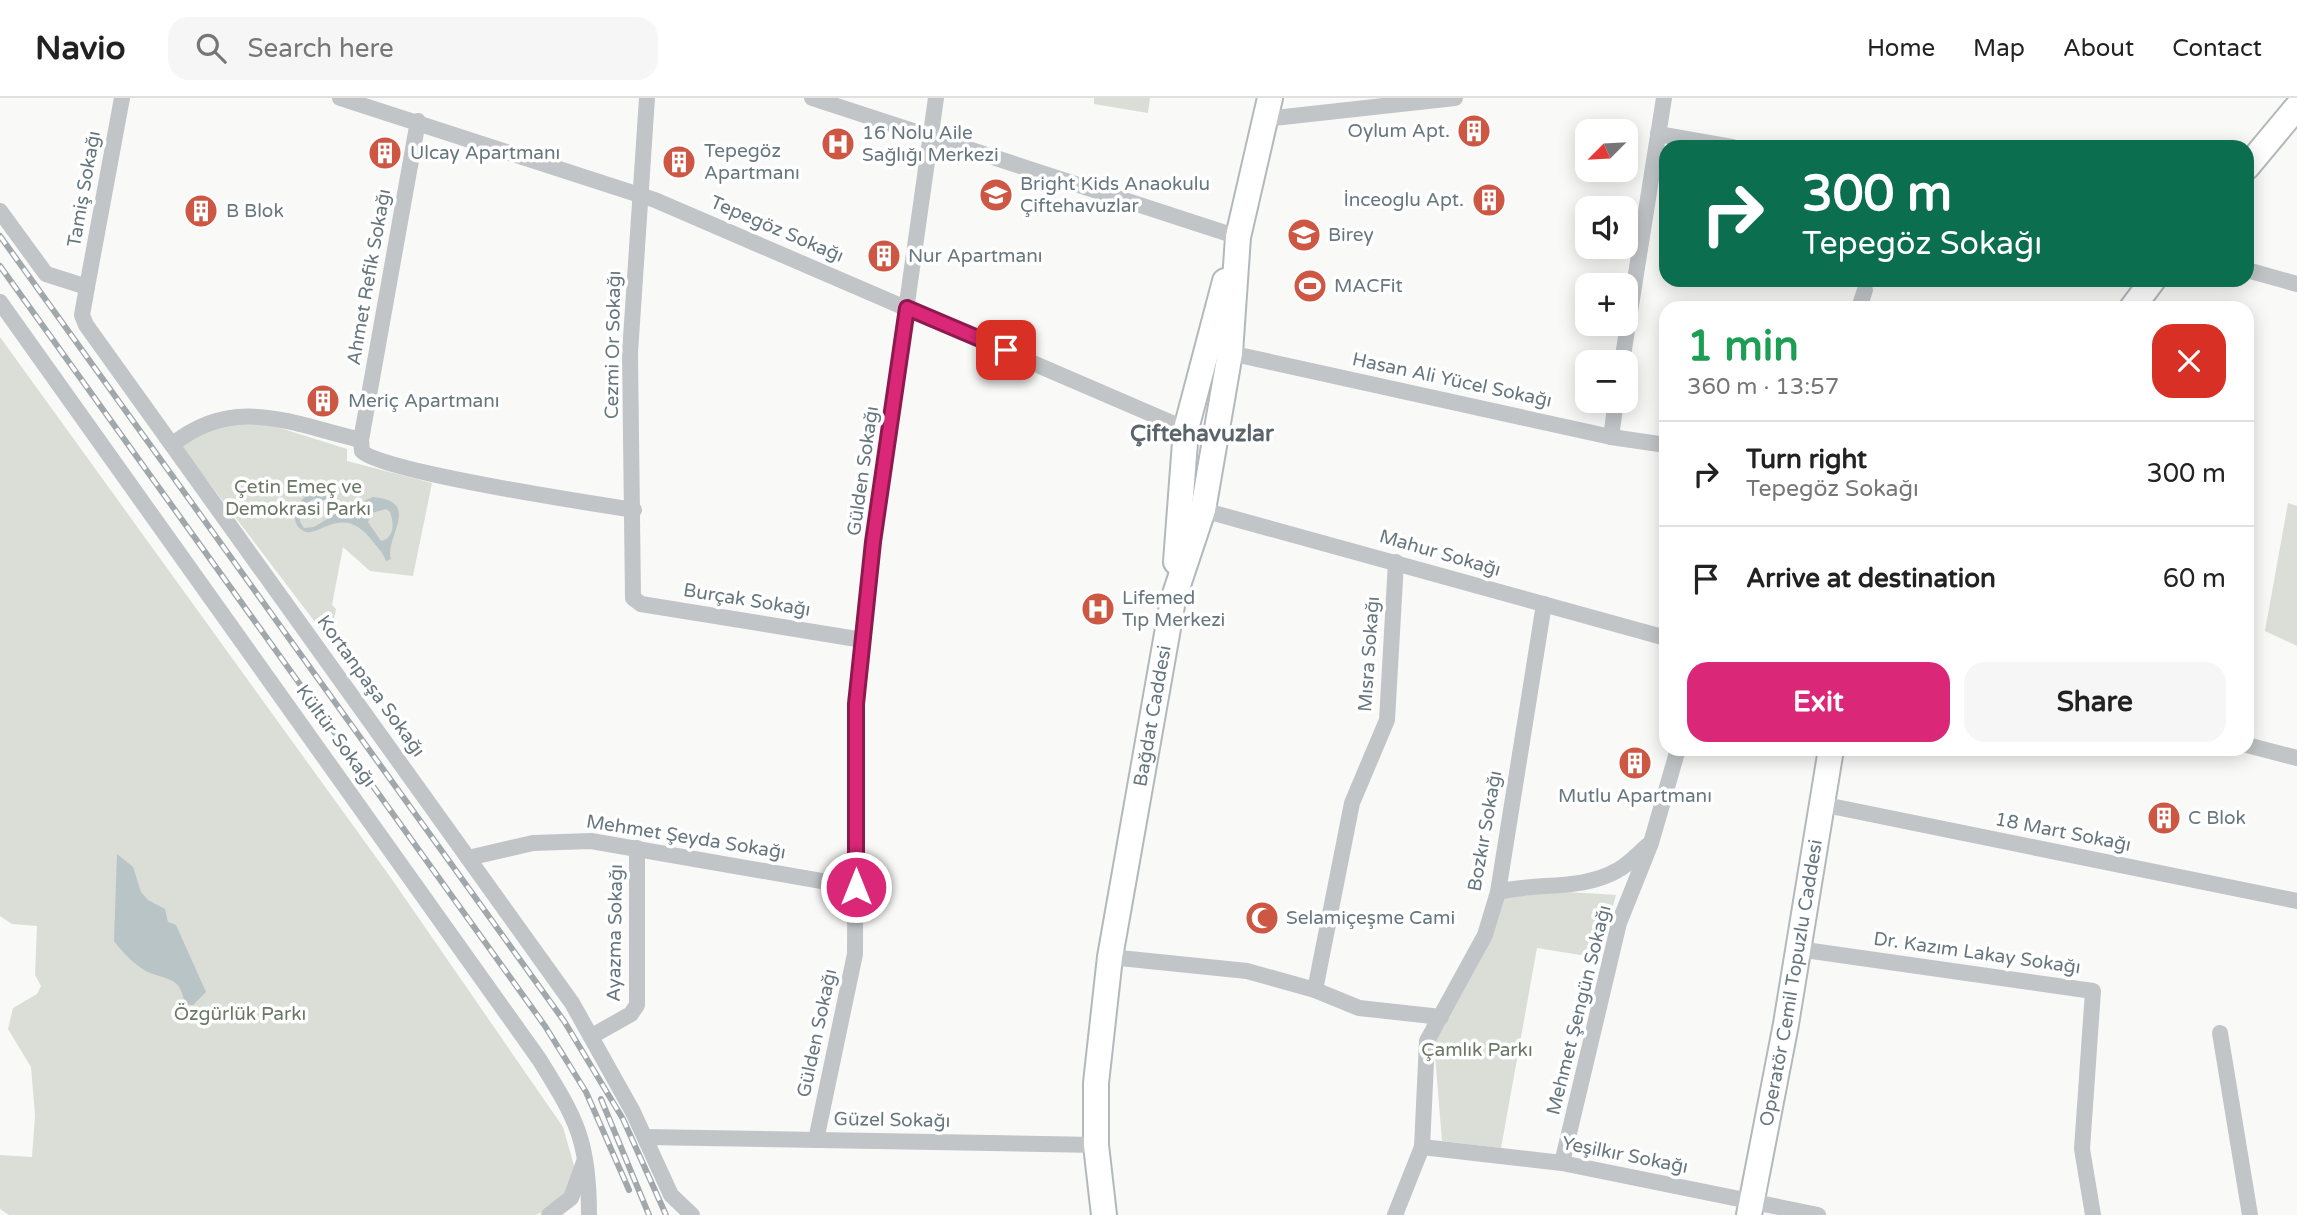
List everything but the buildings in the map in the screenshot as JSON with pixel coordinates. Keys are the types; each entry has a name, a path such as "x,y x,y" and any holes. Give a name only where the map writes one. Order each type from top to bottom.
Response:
{"main road":[{"path":"2254,159 2297,107"},
{"name":"Bağdat Caddesi","path":"1104,1215 1096,1144 1097,1070 1111,957 1173,600 1203,510 1230,354 1238,237 1268,109"},
{"path":"1173,600 1186,429 1238,237"},
{"name":"Operatör Cemil Topuzlu Caddesi","path":"1750,1208 1798,949 1830,756"}],"street":[{"name":"Tamiş Sokağı","path":"88,287 122,98"},
{"name":"Tepegöz Sokağı","path":"340,98 418,121 640,195 1186,429"},
{"name":"Cezmi Or Sokağı","path":"632,593 634,510 630,353 647,98"},
{"path":"812,98 1238,237"},
{"name":"Gülden Sokağı","path":"816,1140 855,954 855,727 863,640 936,98"},
{"path":"1268,109 1454,98"},
{"path":"1624,350 1664,98"},
{"name":"Ahmet Refik Sokağı","path":"361,440 418,121"},
{"path":"1658,134 1692,140"},
{"path":"0,211 48,275 88,287"},
{"path":"2254,272 2297,284"},
{"name":"Kortanpaşa Sokağı","path":"88,287 84,321 568,997 592,1036 645,1137 671,1195 692,1215"},
{"path":"1861,301 1865,290"},
{"name":"Kültür Sokağı","path":"0,302 515,1024 574,1118 585,1149 589,1214"},
{"name":"Hasan Ali Yücel Sokağı","path":"1230,354 1611,437 1659,444"},
{"path":"1611,437 1614,413"},
{"path":"172,445 198,425 248,414 361,440 365,455 380,462 469,482 634,510"},
{"name":"Mahur Sokağı","path":"1203,510 1659,636"},
{"name":"Mısra Sokağı","path":"1315,990 1352,803 1387,720 1396,562"},
{"name":"Burçak Sokağı","path":"632,593 638,603 863,640"},
{"name":"Bozkır Sokağı","path":"1395,1215 1422,1147 1427,1041 1485,935 1498,892 1544,604"},
{"path":"2254,747 2297,758"},
{"name":"Mehmet Şengün Sokağı","path":"1562,1163 1619,923 1651,843 1676,756"},
{"name":"18 Mart Sokağı","path":"1821,804 2297,901"},
{"name":"Mehmet Şeyda Sokağı","path":"468,859 548,842 591,841 856,887"},
{"path":"1498,892 1516,887 1572,885 1618,870 1651,843"},
{"name":"Ayazma Sokağı","path":"592,1036 632,1013 637,1005 637,848"},
{"name":"Dr. Kazım Lakay Sokağı","path":"1798,949 2093,991 2082,1149 2093,1215"},
{"path":"1111,957 1247,971 1315,990 1359,1008 1441,1017"},
{"path":"2220,1033 2250,1215"},
{"name":"Güzel Sokağı","path":"645,1137 1096,1144"},
{"name":"Yeşilkır Sokağı","path":"1422,1147 1562,1163 1750,1208 1818,1215"},
{"path":"549,1215 566,1203 576,1186 585,1149"},
{"path":"566,1203 582,1201 589,1214"}],"green space":[{"path":"1094,98 1150,98 1148,113 1094,104"},
{"name":"Özgürlük Parkı","path":"0,337 391,878 563,1127 575,1169 561,1203 536,1215 9,1215 0,1209 0,1155 32,1157 35,1115 31,1067 8,1029 13,1008 37,994 41,986 35,975 37,926 12,924 0,916"},
{"name":"Çetin Emeç ve Demokrasi Parkı","path":"252,419 347,449 347,461 432,483 413,576 370,571 343,547 332,605 336,609 333,624 321,630 182,447 191,431"},
{"path":"2288,503 2297,506 2297,646 2265,631"},
{"name":"Çamlık Parkı","path":"1537,890 1616,895 1599,958 1537,948 1501,1148 1442,1141 1434,1043 1445,1025 1499,898"}],"shaded area":[{"path":"311,493 325,494 350,507 373,497 396,505 399,513 390,550 391,559 386,561 368,536 351,524 338,523 310,532 300,529 296,524 296,512","holes":["316,498 331,502 340,511 314,527 304,528 300,522 303,511 309,502","386,509 390,512 393,525 389,537 381,541 368,522 372,513"]},
{"path":"117,854 133,867 141,892 148,900 165,909 168,922 176,925 206,992 193,1005 185,1004 181,990 175,983 147,972 114,941"}],"railway":[{"path":"0,236 564,1021 623,1119 666,1215"},
{"path":"0,266 545,1026 586,1092 629,1190"},
{"path":"601,1099 649,1215"}],"place":[{"name":"Oylum Apt.","path":"1474,131"},
{"name":"16 Nolu Aile Sağlığı Merkezi","path":"838,144"},
{"name":"Ulcay Apartmanı","path":"385,153"},
{"name":"Tepegöz Apartmanı","path":"679,162"},
{"name":"Bright Kids Anaokulu Çiftehavuzlar","path":"996,195"},
{"name":"İnceoglu Apt.","path":"1489,200"},
{"name":"B Blok","path":"201,211"},
{"name":"Birey","path":"1304,235"},
{"name":"Nur Apartmanı","path":"884,256"},
{"name":"MACFit","path":"1310,286"},
{"name":"Meriç Apartmanı","path":"323,401"},
{"name":"Lifemed Tıp Merkezi","path":"1098,609"},
{"name":"Mutlu Apartmanı","path":"1635,763"},
{"name":"C Blok","path":"2164,818"},
{"name":"Selamiçeşme Cami","path":"1262,918"}],"district":[{"name":"Çiftehavuzlar","path":"1202,434"}],"route":[{"path":"856,887 856,704 873,542 907,308 1006,350"}]}
